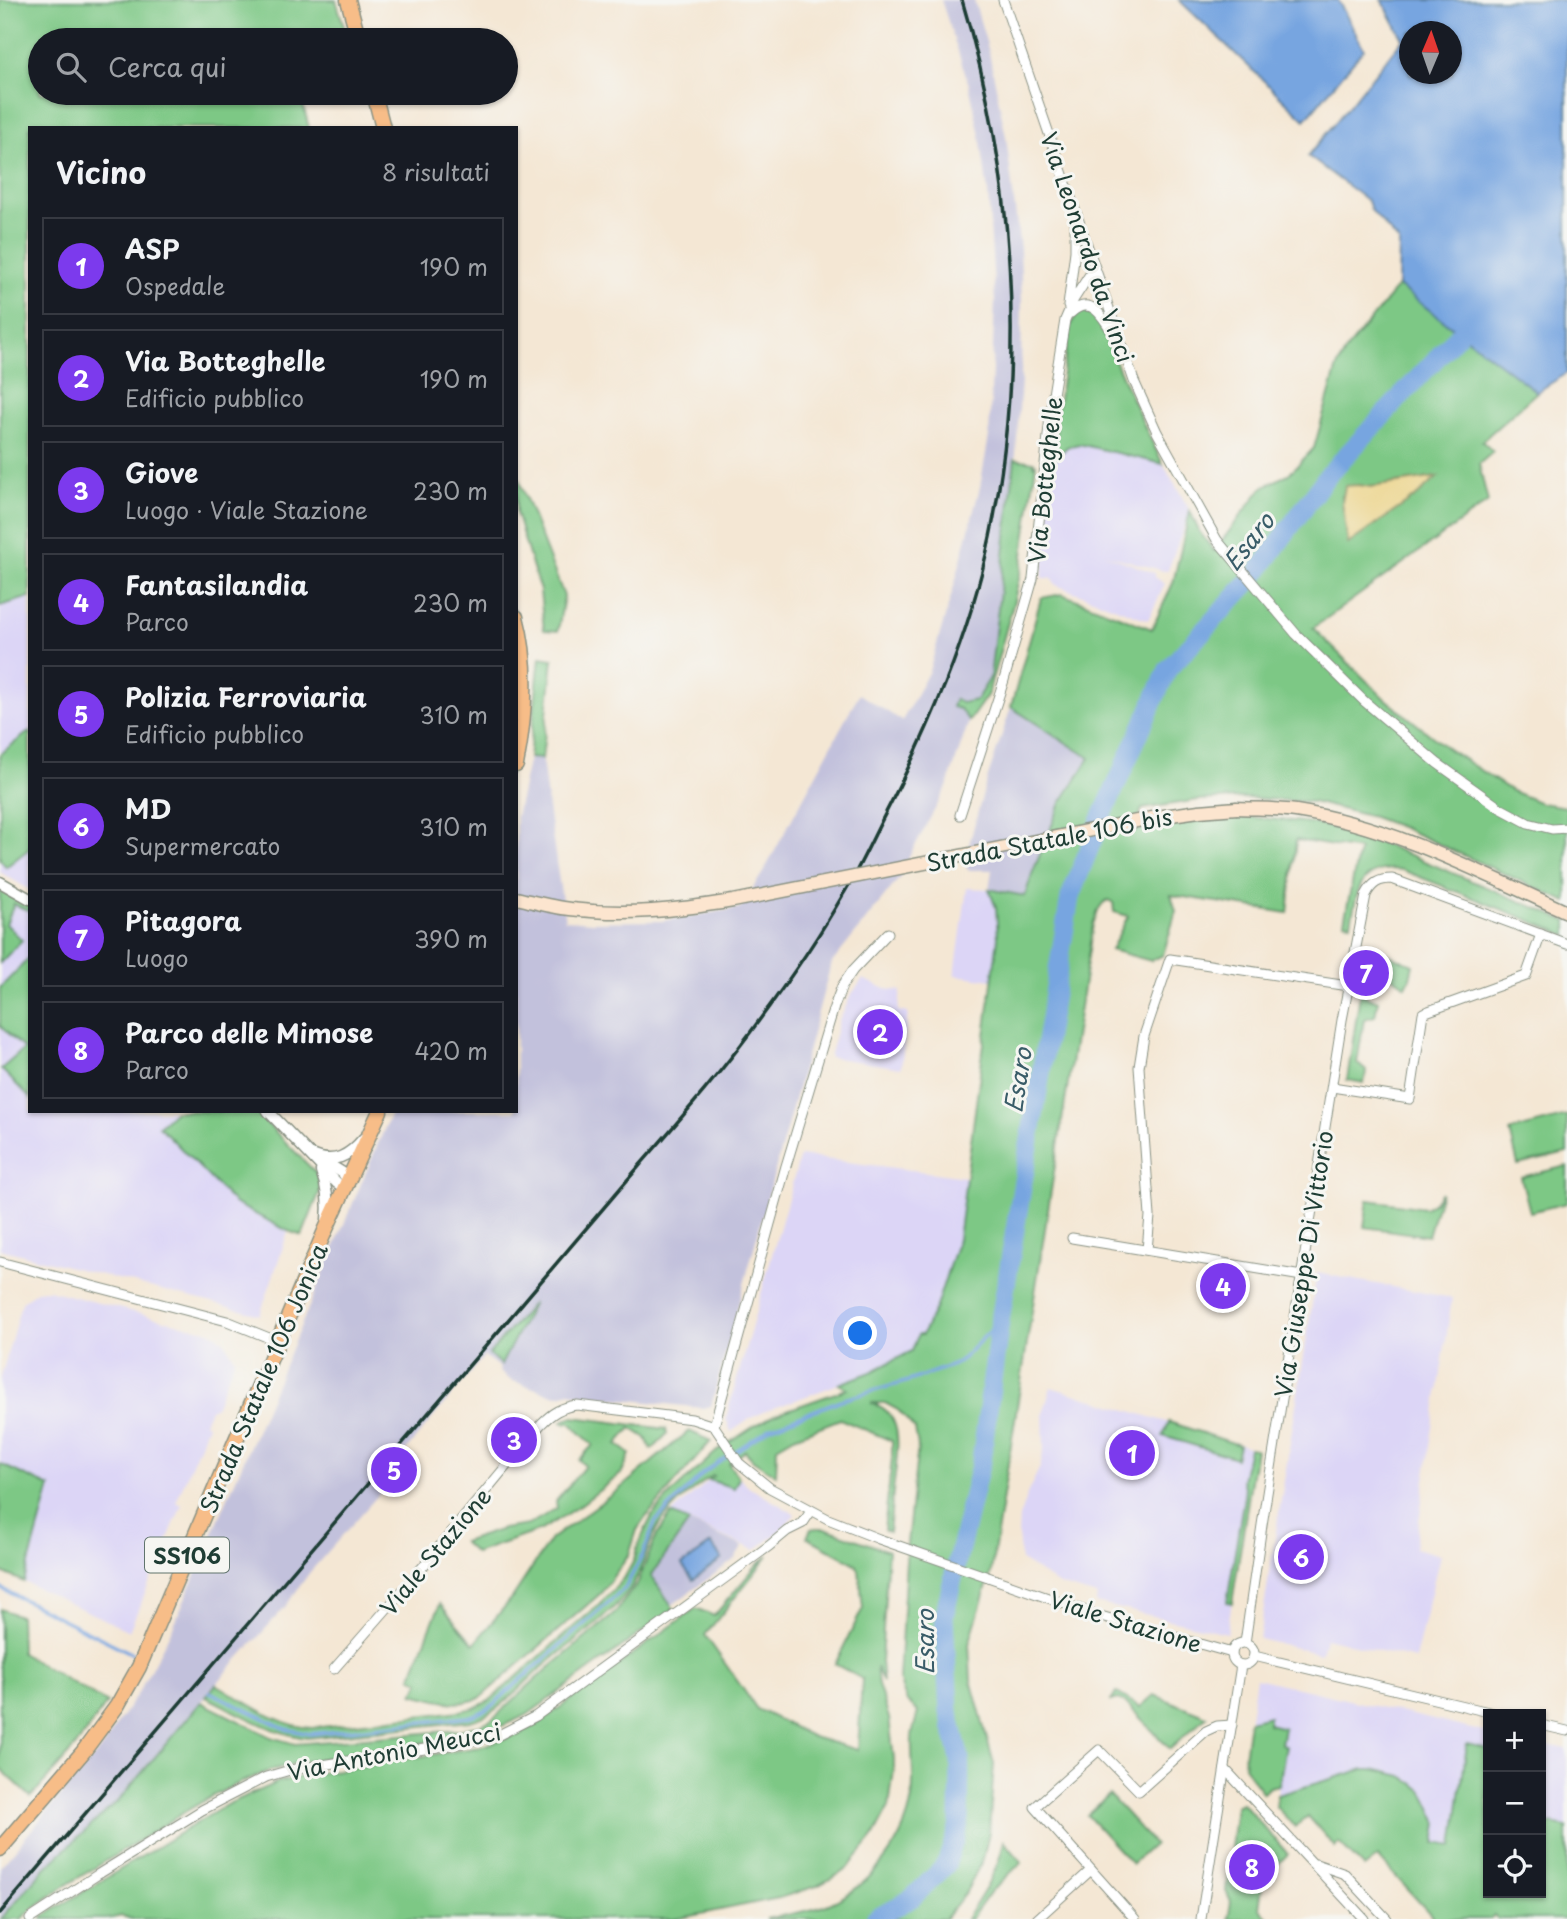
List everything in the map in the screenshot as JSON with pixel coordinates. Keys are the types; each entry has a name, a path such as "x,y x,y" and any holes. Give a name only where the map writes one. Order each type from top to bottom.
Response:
{"main road":[{"path":"348,0 356,28"},
{"path":"377,105 382,126"},
{"path":"518,629 524,666 522,728 518,753"},
{"name":"Strada Statale 106 bis","path":"518,898 567,909 591,911 677,910 1157,817 1237,808 1294,811 1374,829 1419,845 1567,912"},
{"name":"Strada Statale 106 Jonica","path":"0,1849 83,1752 117,1706 139,1667 377,1118"}],"street":[{"name":"Via Leonardo da Vinci","path":"1003,0 1120,345 1144,405 1217,540 1296,634 1364,701 1437,763 1500,808 1528,823 1552,829 1567,828"},
{"path":"1065,320 1075,251 1072,203"},
{"name":"Via Botteghelle","path":"960,815 1004,680 1033,579 1051,407 1065,320 1074,299 1094,268"},
{"path":"1065,320 1077,307 1096,309 1120,345"},
{"name":"Via Giuseppe Di Vittorio","path":"1245,1643 1348,986 1361,915 1370,886 1382,879 1401,882 1541,934"},
{"path":"0,882 28,898"},
{"path":"811,1511 770,1488 739,1463 714,1426 834,1007 842,986 853,970 888,933"},
{"path":"1332,1087 1410,1099 1423,1013 1526,976 1541,934 1567,944"},
{"path":"1147,1250 1150,1216 1139,1067 1143,1036 1170,958 1348,986"},
{"path":"270,1113 320,1167 328,1200 326,1231"},
{"path":"310,1154 330,1160 342,1157 356,1147 377,1118"},
{"path":"310,1154 343,1173 347,1184"},
{"path":"1072,1238 1302,1276"},
{"path":"0,1262 227,1321 279,1342"},
{"name":"Viale Stazione","path":"334,1669 553,1413 564,1407 577,1405 692,1419 714,1426"},
{"name":"Viale Stazione","path":"811,1511 879,1539 1121,1622 1232,1653"},
{"name":"Via Antonio Meucci","path":"30,1919 202,1810 266,1777 290,1770 463,1743 499,1735 519,1726 655,1630 787,1531 803,1523 811,1511"},
{"path":"1245,1643 1252,1646 1254,1656 1251,1662 1241,1665 1236,1662 1232,1653 1235,1646 1245,1643"},
{"path":"1254,1656 1483,1711"},
{"path":"1201,1919 1241,1665"},
{"path":"1135,1919 1035,1807 1099,1750 1139,1791 1206,1731 1217,1726 1232,1725"},
{"path":"1546,1726 1567,1731"},
{"path":"1225,1769 1364,1919"},
{"path":"1314,1864 1345,1874 1387,1919"},
{"path":"1037,1919 1091,1870"}],"shaded area":[{"path":"941,0 974,0 989,52 1006,137 1020,249 1021,381 1016,453 990,678 976,700 962,703 955,700 969,721 947,787 901,876 831,964 711,1406 702,1408 570,1392 551,1394 510,1380 484,1356 389,1471 395,1476 310,1572 285,1607 120,1799 43,1870 0,1919 0,1867 100,1750 138,1693 173,1627 391,1113 518,1113 518,808 529,758 542,759 565,920 663,921 740,908 764,871 859,694 902,721 929,671 980,487 989,436 995,301 988,193 980,135 969,85"},
{"path":"28,418 28,889 0,872 0,421"},
{"path":"1079,444 1163,464 1190,511 1168,570 1104,554 1155,573 1155,577 1165,584 1148,620 1056,585 1052,578 1042,578 1055,459 1067,447"},
{"path":"1011,707 1090,758 1061,803 1025,896 989,889 992,870 968,870 964,863 985,786"},
{"path":"967,888 989,889 994,900 998,938 992,980 955,975"},
{"path":"0,889 28,905 28,1113 173,1113 160,1127 234,1203 288,1232 260,1315 0,1249"},
{"path":"863,979 886,989 901,991 898,1011 908,1013 901,1068 829,1057 839,1021 851,995"},
{"path":"800,1156 966,1177 958,1239 936,1307 922,1336 918,1335 912,1351 871,1372 763,1412 731,1432 726,1418"},
{"path":"1317,1273 1452,1298 1415,1548 1440,1555 1415,1659 1325,1638 1321,1654 1259,1639"},
{"path":"48,1290 211,1332 226,1344 235,1359 215,1407 210,1409 204,1422 208,1425 176,1502 182,1505 129,1631 24,1582 50,1487 0,1464 0,1381 23,1301 37,1291"},
{"path":"1051,1387 1256,1449 1227,1633 1096,1603 1097,1596 1059,1585 1021,1560 1019,1518 1040,1467 1044,1449 1043,1414"},
{"path":"728,1464 752,1489 795,1514 779,1532 755,1550 671,1514"},
{"path":"689,1522 743,1546 734,1560 672,1605 651,1576"},
{"path":"1256,1678 1483,1732 1483,1898 1546,1898 1546,1745 1567,1749 1567,1919 1498,1919 1277,1795 1278,1785 1259,1787 1246,1770 1244,1756"}],"green space":[{"path":"0,0 336,0 344,28 28,28 28,105 303,105 308,126 28,126 28,598 0,606"},
{"path":"1398,286 1537,392 1482,441 1493,452 1479,464 1488,502 1313,628 1384,698 1448,749 1512,791 1541,803 1567,807 1567,902 1403,828 1373,817 1312,802 1245,798 1198,800 1142,809 1133,831 1204,819 1248,817 1313,823 1362,835 1567,921 1567,935 1402,870 1388,869 1377,871 1363,882 1351,923 1344,922 1359,850 1296,840 1288,913 1171,895 1176,911 1163,955 1151,961 1111,950 1128,916 1114,912 1113,902 1109,900 1101,906 1093,924 991,1572 969,1644 971,1680 994,1764 989,1832 983,1859 966,1892 945,1919 766,1919 822,1907 859,1886 894,1847 908,1815 912,1798 912,1735 918,1712 907,1702 899,1679 907,1543 918,1446 915,1429 898,1410 885,1403 871,1403 890,1415 897,1436 889,1532 884,1530 892,1441 840,1419 794,1437 777,1447 776,1475 753,1460 745,1451 729,1464 739,1478 734,1488 709,1480 714,1475 682,1500 667,1514 656,1530 638,1575 620,1601 503,1704 483,1717 470,1721 307,1738 268,1727 206,1697 216,1684 274,1718 312,1728 460,1711 489,1701 613,1590 634,1560 639,1542 653,1514 718,1450 776,1414 847,1389 839,1384 871,1372 912,1351 918,1335 922,1335 936,1307 958,1239 998,938 996,908 989,889 1025,896 1061,803 1090,758 1011,707 1041,598 1062,594 1152,629 1173,583 1190,511 1199,531 1214,551 1262,488 1290,473 1314,448 1337,367 1347,349","holes":["1437,477 1415,497 1348,543 1342,496 1358,485 1371,487"]},
{"path":"1083,310 1094,314 1163,464 1079,444 1067,447 1055,459 1057,411 1070,326 1076,315"},
{"path":"1015,459 1036,464 1021,569 988,694 969,721 960,709 952,707 955,699 962,703 976,700 990,678"},
{"path":"518,478 564,596 558,631 544,630 540,591 518,520"},
{"path":"540,657 553,659 542,759 529,758"},
{"path":"28,733 28,850 6,867 0,859 0,754"},
{"path":"0,889 28,905 28,911 14,904 6,924 22,940 0,963"},
{"path":"1373,948 1413,965 1406,986 1366,959"},
{"path":"28,959 28,1096 1,1069 24,1049 0,1026 0,988"},
{"path":"1360,994 1378,1001 1375,1016 1364,1019 1357,1063 1366,1071 1364,1083 1347,1080"},
{"path":"173,1113 257,1113 318,1175 320,1191 302,1236 234,1203 159,1126"},
{"path":"1567,1116 1567,1153 1518,1165 1510,1131"},
{"path":"1567,1166 1567,1203 1530,1212 1521,1177"},
{"path":"1441,1192 1428,1236 1364,1227 1368,1200 1425,1208 1434,1202"},
{"path":"1211,1270 1239,1274 1234,1304 1206,1300"},
{"path":"533,1303 501,1365 489,1354"},
{"path":"573,1417 666,1429 667,1434 651,1449 646,1438 631,1428 617,1444 630,1454 622,1473 579,1506 541,1530 475,1553 463,1542 502,1529 528,1525 557,1508 556,1501 585,1466 579,1460 593,1445 569,1422 566,1424 562,1421"},
{"path":"1169,1422 1239,1445 1236,1458 1163,1436"},
{"path":"689,1431 711,1441 646,1517 637,1530 629,1555 601,1593 480,1698 454,1703 413,1694 420,1682 411,1677 440,1604 474,1644 512,1598 551,1539 617,1491"},
{"path":"1249,1448 1256,1449 1232,1603 1227,1602 1245,1490 1242,1480"},
{"path":"0,1464 50,1487 24,1582 0,1571"},
{"path":"671,1514 689,1522 651,1576 674,1609 527,1715 502,1726 461,1737 301,1762 252,1777 184,1812 56,1892 21,1919 1,1919 43,1870 120,1799 201,1702 271,1737 295,1744 459,1730 493,1719 537,1678 613,1615 638,1582 657,1535"},
{"path":"825,1528 888,1551 881,1662 883,1682 876,1667 878,1685 889,1718 894,1759 889,1807 873,1837 845,1871 817,1886 779,1898 676,1919 132,1919 122,1916 107,1919 42,1919 228,1804 278,1782 479,1747 519,1734 536,1725 696,1608 714,1616 756,1566 769,1555 705,1635 757,1709 813,1737 858,1750 862,1679 835,1664 863,1608 859,1570 856,1564 807,1537 811,1529"},
{"path":"0,1609 20,1616 21,1653 107,1703 75,1747 31,1797 0,1768"},
{"path":"1116,1692 1140,1707 1154,1695 1207,1716 1170,1749 1126,1703 1119,1699 1111,1701"},
{"path":"1269,1716 1268,1724 1284,1728 1281,1744 1286,1746 1279,1785 1269,1787 1263,1793 1245,1767 1244,1757 1249,1721"},
{"path":"1467,1744 1483,1748 1483,1898 1546,1898 1546,1823 1567,1827 1567,1919 1498,1919 1494,1915 1490,1919 1432,1919 1378,1857 1364,1868 1339,1843 1335,1847 1308,1816 1295,1827 1276,1807 1277,1795 1364,1769 1402,1776 1423,1791 1438,1823 1435,1843 1453,1846"},
{"path":"1109,1795 1154,1844 1132,1864 1087,1815"},
{"path":"1242,1803 1288,1854 1263,1879 1259,1908 1269,1919 1228,1919 1231,1902 1226,1891 1236,1806"},
{"path":"1004,1841 1022,1862 991,1891 971,1919 966,1919 994,1872"}],"sand":[{"path":"1438,477 1415,497 1348,544 1342,502 1345,486 1371,487"}],"water":[{"path":"1179,0 1338,0 1364,49 1305,120"},
{"path":"1382,0 1567,0 1567,373 1537,392 1398,286 1399,242 1371,210 1368,201 1308,156 1399,44 1399,84 1462,84 1462,21 1399,21 1399,32"},
{"path":"711,1544 722,1559 693,1580 682,1565"}],"waterway":[{"name":"Esaro","path":"875,1919 912,1898 946,1865 959,1825 960,1760 949,1712 944,1616 981,1461 1000,1321 1070,897 1101,819 1168,669 1257,573 1327,476 1460,333"},
{"path":"210,1692 286,1729 310,1734 469,1717 488,1709 625,1588 643,1554 655,1522 706,1471 770,1428 841,1400 909,1381 958,1363 1000,1321"},
{"path":"0,1588 133,1654"}],"railway":[{"path":"0,1913 719,1072 785,985 835,909 863,858 915,754 959,648 981,575 1002,470 1009,402 1009,267 994,132 962,0"}],"place":[{"name":"Pitagora","path":"1366,973"},
{"name":"Via Botteghelle","path":"880,1032"},
{"name":"Fantasilandia","path":"1223,1286"},
{"name":"Giove","path":"514,1440"},
{"name":"ASP","path":"1132,1453"},
{"name":"Polizia Ferroviaria","path":"394,1470"},
{"name":"MD","path":"1301,1557"},
{"name":"Parco delle Mimose","path":"1252,1867"}]}
